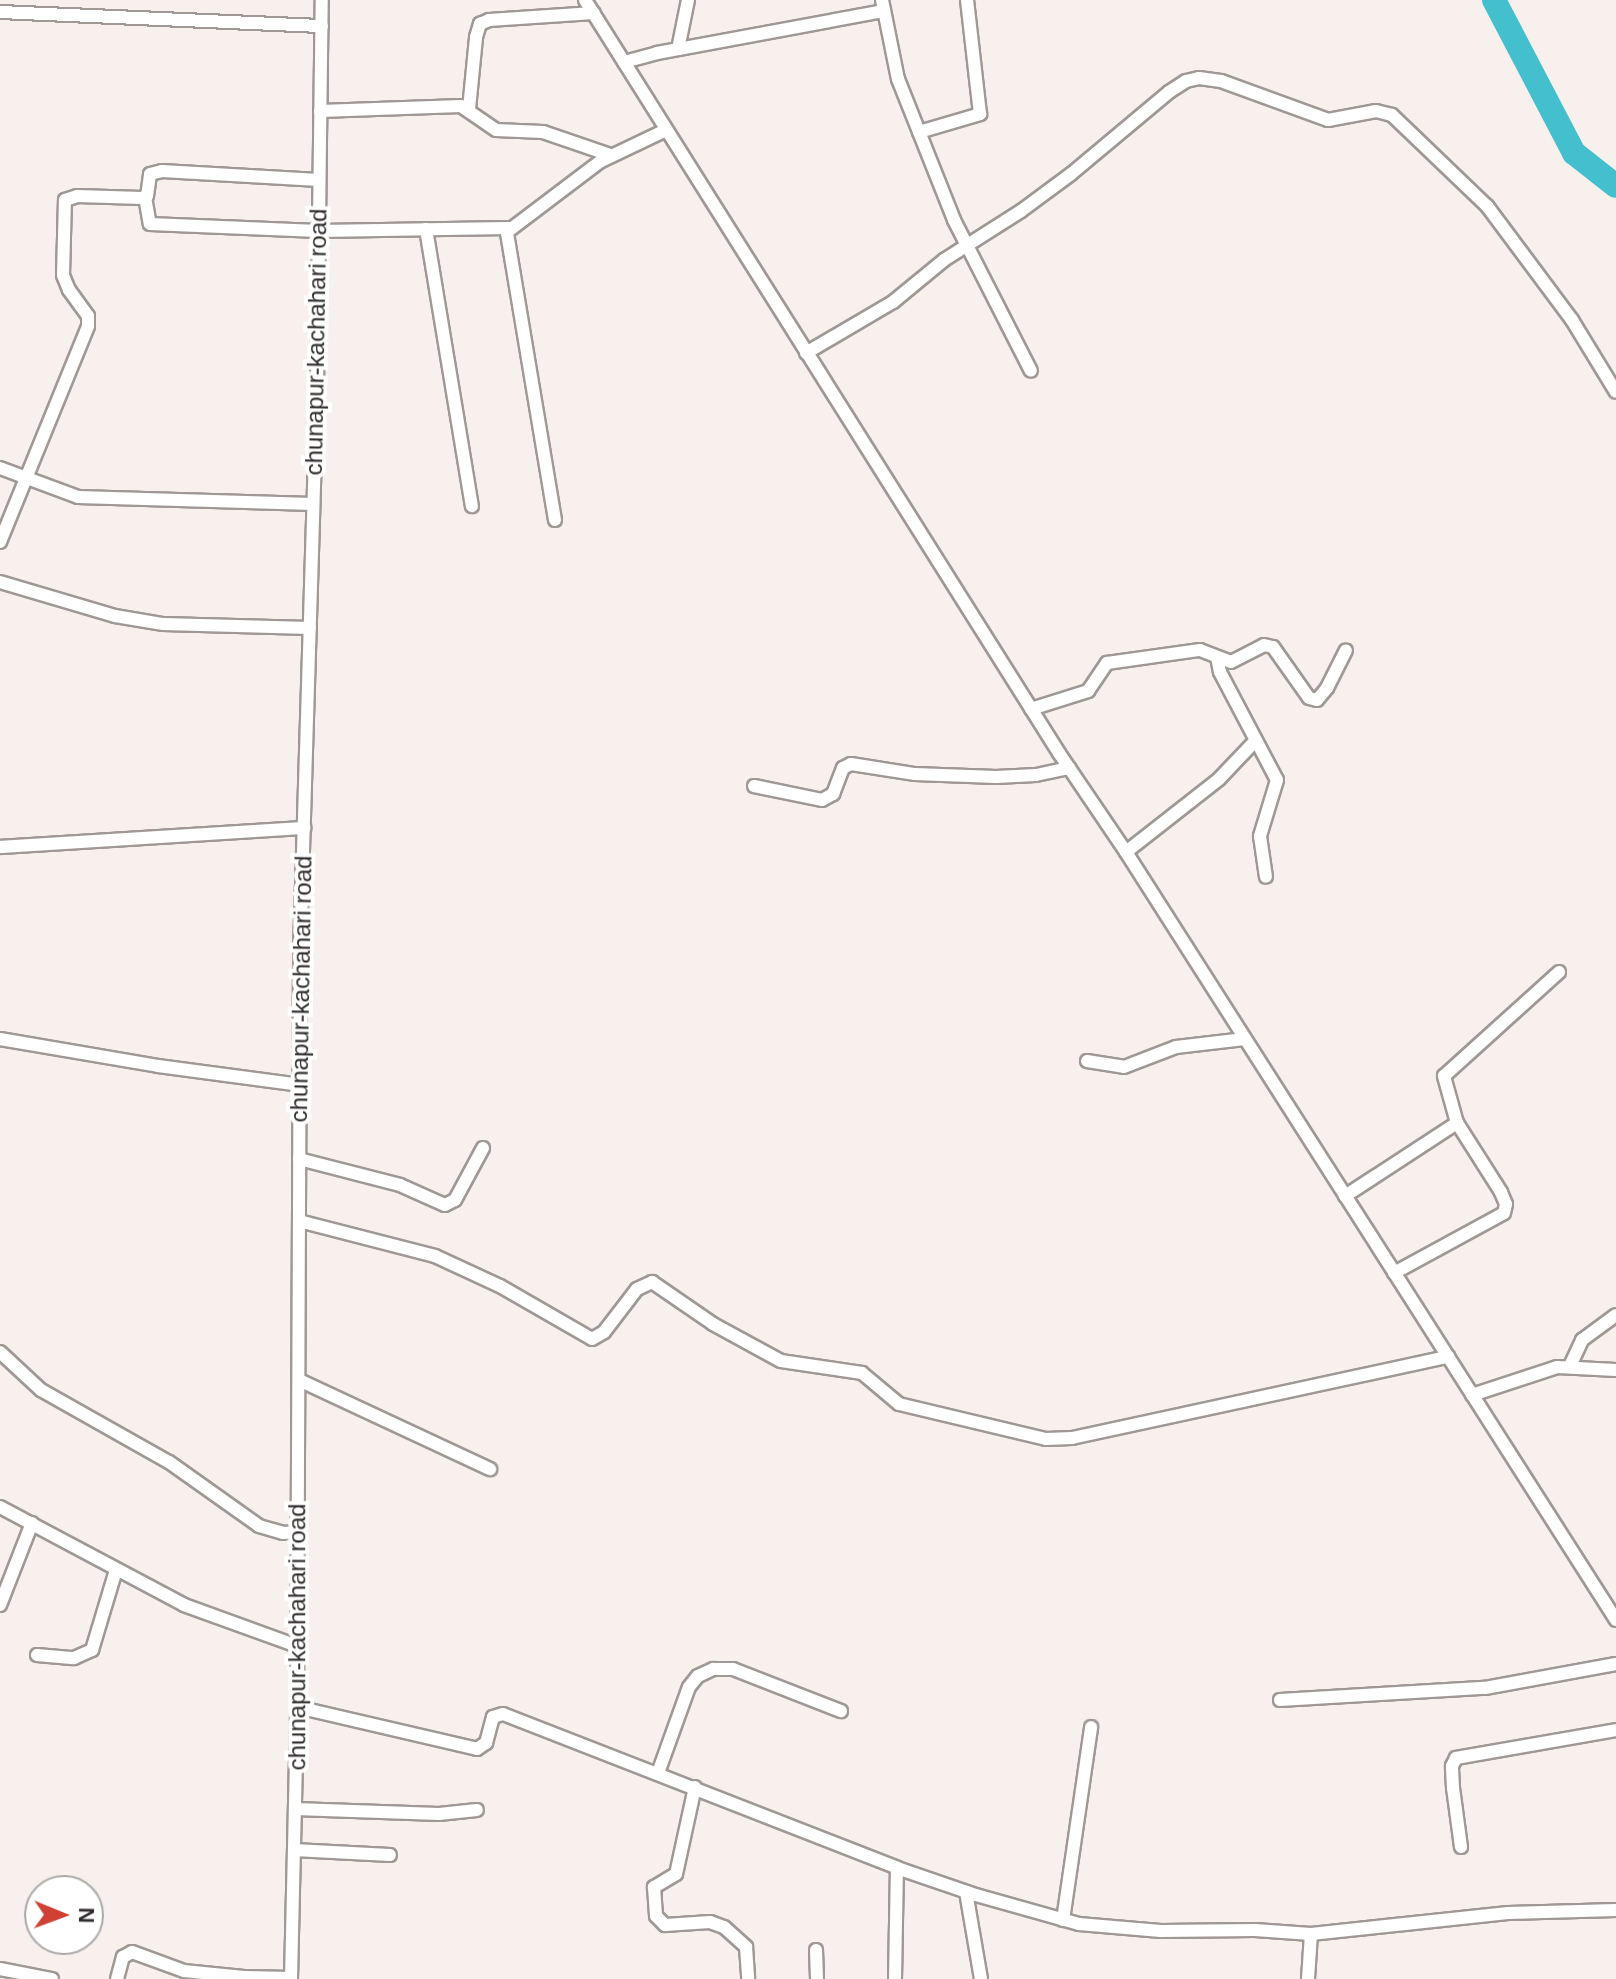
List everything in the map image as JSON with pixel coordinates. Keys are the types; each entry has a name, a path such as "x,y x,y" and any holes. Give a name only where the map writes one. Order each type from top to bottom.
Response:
{"street":[{"name":"chunapur-kachahari road","path":"291,1978 297,1707 304,828 322,0"},
{"path":"585,0 1031,709 1126,852 1616,1620"},
{"path":"678,49 688,0"},
{"path":"919,132 980,114 967,0"},
{"path":"624,62 883,6 898,79 919,132 968,245 1031,371"},
{"path":"0,12 322,26"},
{"path":"469,109 480,24 489,20 594,13"},
{"path":"806,353 885,308 931,269 1059,183 1186,81 1199,78 1221,81 1328,120 1382,111 1392,115 1487,206 1572,320 1616,392"},
{"path":"320,111 451,105 469,109 496,130 543,132 610,155"},
{"path":"319,180 156,171 150,174 145,197 150,224 318,231 509,228 610,155 666,130"},
{"path":"0,542 88,326 88,316 65,283 63,203 72,196 145,197"},
{"path":"509,228 508,252 555,520"},
{"path":"426,229 472,506"},
{"path":"0,468 78,497 313,504"},
{"path":"0,582 115,616 163,624 310,628"},
{"path":"1031,709 1088,691 1107,663 1200,650 1226,662 1238,661 1259,646 1273,647 1313,701 1322,697 1346,650"},
{"path":"1217,657 1220,672 1278,784 1260,836 1266,877"},
{"path":"1126,852 1219,779 1255,741"},
{"path":"754,786 822,800 833,794 843,768 851,764 915,774 996,777 1036,775 1069,768"},
{"path":"0,847 304,828"},
{"path":"1394,1273 1500,1217 1506,1209 1490,1173 1457,1123 1444,1076 1559,972"},
{"path":"0,1039 158,1066 301,1085"},
{"path":"1087,1061 1124,1067 1176,1047 1245,1039"},
{"path":"1345,1196 1457,1123"},
{"path":"299,1159 400,1185 445,1205 455,1200 483,1148"},
{"path":"299,1221 435,1256 500,1286 592,1339 604,1332 637,1289 652,1282 696,1314 769,1356 804,1367 862,1373 899,1404 1046,1439 1072,1438 1448,1357"},
{"path":"1570,1366 1582,1340 1616,1315"},
{"path":"0,1352 41,1390 169,1462 259,1526 283,1533 298,1532"},
{"path":"1472,1395 1570,1366 1616,1370"},
{"path":"299,1380 490,1469"},
{"path":"0,1507 201,1612 297,1646"},
{"path":"0,1605 32,1523"},
{"path":"37,1655 74,1658 92,1650 116,1570"},
{"path":"1280,1700 1485,1688 1616,1664"},
{"path":"658,1773 689,1687 698,1676 713,1669 733,1669 841,1711"},
{"path":"297,1707 477,1749 486,1743 493,1717 503,1714 897,1868 1063,1920 1114,1929 1255,1930 1311,1934 1508,1913 1616,1910"},
{"path":"1063,1920 1091,1727"},
{"path":"1461,1847 1453,1788 1452,1766 1456,1758 1616,1730"},
{"path":"695,1787 676,1874 654,1887 656,1916 665,1925 710,1922 724,1927 746,1947 748,1979"},
{"path":"295,1809 439,1814 477,1810"},
{"path":"294,1850 390,1855"},
{"path":"895,1979 897,1868"},
{"path":"966,1892 981,1979"},
{"path":"1308,1979 1311,1934"},
{"path":"816,1950 817,1979"},
{"path":"117,1979 123,1957 132,1952 184,1971 291,1978"},
{"path":"0,1969 52,1979"}],"waterway":[{"path":"1494,0 1574,153 1616,186"}]}
